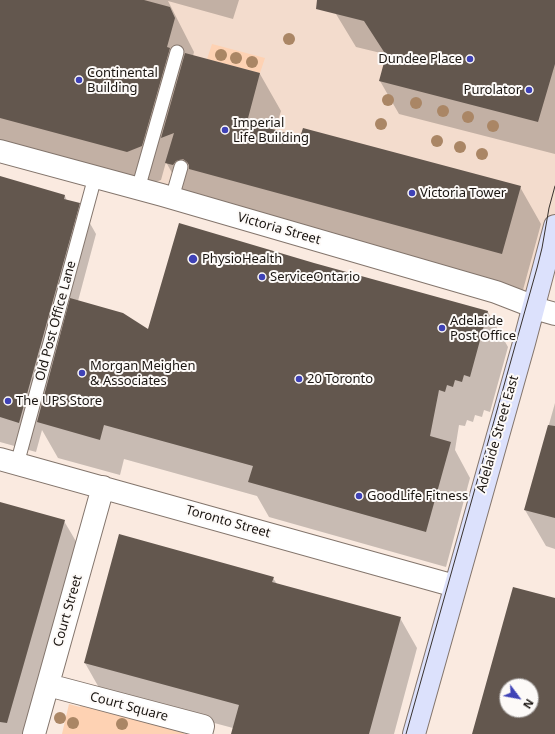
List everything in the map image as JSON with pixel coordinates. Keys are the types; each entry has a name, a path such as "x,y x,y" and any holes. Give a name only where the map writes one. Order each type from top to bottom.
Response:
{"main road":[{"name":"Adelaide Street East","path":"414,734 534,308 555,226"}],"street":[{"name":"Victoria Street","path":"0,151 172,198 496,292 534,308 555,314"},
{"name":"Toronto Street","path":"9,462 456,586"},
{"name":"Court Street","path":"34,734 102,487"},
{"name":"Court Square","path":"48,685 203,726 201,734"}],"lane":[{"path":"138,189 177,52"},
{"path":"172,198 181,167"},
{"name":"Old Post Office Lane","path":"9,462 95,177"}],"shaded area":[{"path":"0,0 555,0 555,226 534,308 0,151"},
{"path":"212,44 265,58 260,73 207,59"},
{"path":"69,704 80,707 81,704 185,732 184,734 62,734"}],"building":[{"name":"Continental Building","path":"0,0 144,0 170,7 175,18 167,47 170,48 142,146 127,152 0,118"},
{"name":"Dundee Place","path":"317,0 555,0 555,64 538,122 379,81 386,55 364,21 316,9"},
{"path":"185,53 260,73 247,122 300,137 303,128 521,186 502,254 189,169 189,165 183,159 176,161 173,165 165,163 174,133 161,138"},
{"path":"0,176 65,195 64,199 80,203 19,423 0,417"},
{"name":"20 Toronto","path":"179,223 314,263 488,311 470,377 464,375 462,382 455,380 453,387 447,385 445,392 439,390 430,436 451,442 426,532 248,482 253,466 104,425 100,440 37,422 70,298 123,313 148,329"},
{"path":"548,425 555,426 555,518 524,510"},
{"path":"0,502 65,520 7,723 0,722"},
{"path":"119,534 274,577 272,582 401,617 369,734 231,734 239,705 84,663"},
{"path":"513,587 555,598 555,734 472,734"}],"tram line":[{"path":"406,734 537,268 555,186"}],"place":[{"name":"Dundee Place","path":"470,59"},
{"name":"Continental Building","path":"79,80"},
{"name":"Purolator","path":"529,90"},
{"name":"Imperial Life Building","path":"225,130"},
{"name":"Victoria Tower","path":"412,193"},
{"name":"PhysioHealth","path":"193,259"},
{"name":"ServiceOntario","path":"262,277"},
{"name":"Adelaide Post Office","path":"442,328"},
{"name":"Morgan Meighen & Associates","path":"82,373"},
{"name":"20 Toronto","path":"299,379"},
{"name":"The UPS Store","path":"8,401"},
{"name":"GoodLife Fitness","path":"359,496"}]}
